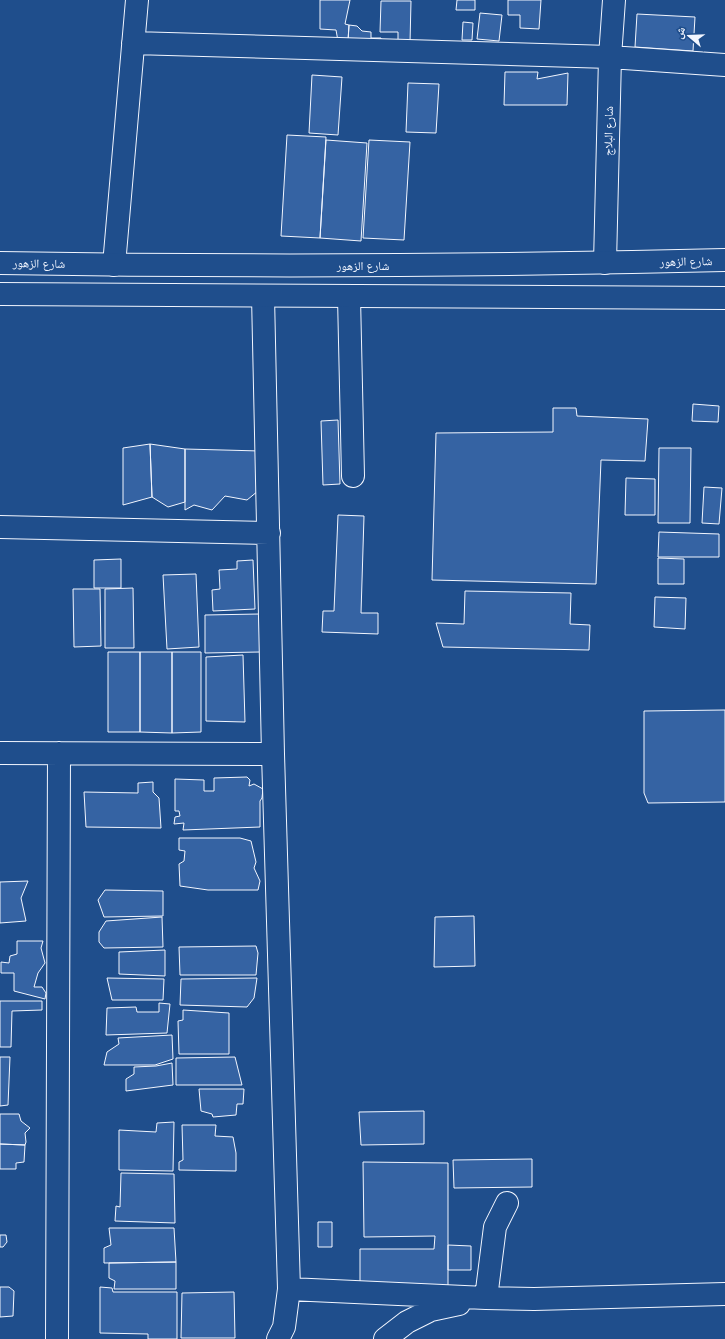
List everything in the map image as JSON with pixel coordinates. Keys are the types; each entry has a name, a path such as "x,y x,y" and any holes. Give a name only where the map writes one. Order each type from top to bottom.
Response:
{"street":[{"path":"114,265 137,0"},
{"name":"شارع البلاج","path":"605,263 610,57 614,0"},
{"path":"133,43 610,57 725,65"},
{"name":"شارع الزهور","path":"0,263 114,265 605,263 725,260"},
{"path":"0,294 725,298"},
{"path":"263,296 273,754 289,1289 284,1327 278,1339"},
{"path":"349,297 353,476"},
{"path":"0,527 269,533"},
{"path":"0,753 273,754"},
{"path":"57,1339 59,753"},
{"path":"486,1298 495,1227 507,1204"},
{"path":"289,1289 534,1299 725,1294"},
{"path":"385,1339 407,1322 431,1310 486,1298"}],"building":[{"path":"320,0 350,0 345,24 349,25 348,41 338,41 336,30 320,29"},
{"path":"457,0 475,0 475,10 456,10"},
{"path":"508,0 541,0 539,29 520,28 520,15 508,15"},
{"path":"381,1 411,1 410,43 398,43 398,32 380,32"},
{"path":"480,13 502,15 499,41 477,39"},
{"path":"637,14 695,17 693,51 635,47"},
{"path":"463,22 473,23 472,40 462,40"},
{"path":"349,25 357,26 362,31 371,32 371,38 381,38 381,43 348,41"},
{"path":"505,72 538,72 537,79 568,73 567,105 504,105"},
{"path":"312,75 342,77 338,135 309,133"},
{"path":"408,83 439,84 436,133 406,132"},
{"path":"287,135 326,137 320,238 281,236"},
{"path":"326,140 367,143 361,241 320,238"},
{"path":"369,140 410,142 404,240 363,238"},
{"path":"693,404 719,406 718,422 692,421"},
{"path":"553,408 576,408 577,416 648,419 645,461 601,460 596,584 432,580 436,433 553,432"},
{"path":"338,420 340,484 323,485 321,421"},
{"path":"150,444 152,497 123,505 123,448"},
{"path":"150,444 185,449 185,502 168,507 152,497"},
{"path":"659,448 691,448 690,523 658,523"},
{"path":"185,449 260,451 258,491 247,500 225,496 212,510 194,505 185,510"},
{"path":"626,478 655,479 655,515 625,515"},
{"path":"704,487 722,488 719,524 702,523"},
{"path":"338,515 364,516 361,613 378,613 378,634 322,632 323,611 334,611"},
{"path":"659,532 719,534 719,557 658,557"},
{"path":"658,558 684,559 684,584 658,584"},
{"path":"121,559 121,588 94,588 94,560"},
{"path":"253,560 255,609 213,611 212,590 220,589 219,570 237,569 237,561"},
{"path":"196,574 199,647 167,649 163,575"},
{"path":"133,588 134,648 105,648 105,589"},
{"path":"73,589 100,589 101,646 74,647"},
{"path":"465,591 571,593 570,624 590,625 589,650 443,647 436,623 464,624"},
{"path":"655,597 686,598 685,629 654,627"},
{"path":"259,614 260,652 205,653 205,615"},
{"path":"108,652 140,652 140,732 108,732"},
{"path":"140,652 172,652 172,733 140,732"},
{"path":"172,652 201,652 201,732 172,733"},
{"path":"243,655 245,722 206,721 206,657"},
{"path":"725,710 725,802 648,803 644,793 644,711"},
{"path":"247,777 250,780 249,786 254,784 263,789 262,798 260,801 260,827 183,830 184,823 174,824 175,817 180,816 179,811 175,811 175,779 204,780 204,791 214,791 214,778"},
{"path":"153,782 153,792 159,798 161,828 86,827 84,792 138,793 138,783"},
{"path":"179,838 240,838 251,841 256,862 254,868 260,881 258,890 208,890 180,886 179,864 184,861 185,851 179,850"},
{"path":"28,881 21,898 26,921 0,923 0,882"},
{"path":"105,890 163,891 163,916 104,917 98,900"},
{"path":"474,916 475,966 434,967 435,917"},
{"path":"162,917 163,947 104,948 99,942 99,932 106,921"},
{"path":"17,941 43,941 41,948 45,963 38,973 34,987 42,987 46,993 45,999 14,991 14,973 1,973 1,962 9,963 10,956 17,954"},
{"path":"256,946 258,953 256,975 180,975 179,947"},
{"path":"165,950 165,976 119,974 119,952"},
{"path":"107,978 164,979 163,1000 112,1000"},
{"path":"257,978 254,998 247,1007 180,1005 181,979"},
{"path":"0,1001 42,1001 42,1010 12,1011 11,1047 0,1047"},
{"path":"159,1003 170,1004 167,1033 106,1035 107,1008 136,1007 137,1012 159,1012"},
{"path":"183,1010 229,1013 229,1054 179,1054 178,1021 183,1020"},
{"path":"172,1035 173,1059 155,1065 104,1065 107,1052 119,1044 118,1038"},
{"path":"0,1057 10,1057 8,1105 0,1106"},
{"path":"235,1057 242,1085 176,1085 176,1058"},
{"path":"172,1063 173,1085 126,1091 126,1079 134,1074 134,1067 156,1066"},
{"path":"199,1089 244,1089 243,1104 237,1104 236,1115 213,1117 212,1114 201,1111"},
{"path":"424,1111 424,1144 361,1145 359,1112"},
{"path":"0,1114 19,1114 21,1121 30,1128 25,1133 25,1145 0,1144"},
{"path":"174,1122 173,1171 119,1170 119,1130 156,1132 157,1123"},
{"path":"182,1125 216,1125 215,1136 233,1137 236,1153 236,1171 179,1170 179,1162 183,1160"},
{"path":"0,1144 25,1145 24,1162 16,1163 16,1169 0,1169"},
{"path":"532,1159 532,1187 454,1188 453,1160"},
{"path":"363,1162 448,1163 448,1288 360,1286 360,1249 434,1249 435,1236 364,1237"},
{"path":"121,1173 174,1174 175,1223 115,1221 116,1206 120,1207"},
{"path":"318,1222 332,1222 332,1247 318,1247"},
{"path":"109,1228 174,1228 176,1262 104,1263 104,1248 111,1245"},
{"path":"0,1235 6,1235 7,1242 3,1247 0,1247"},
{"path":"448,1245 471,1246 471,1270 448,1270"},
{"path":"176,1262 176,1289 114,1289 115,1281 109,1278 109,1263"},
{"path":"0,1287 9,1287 14,1291 13,1316 0,1317"},
{"path":"100,1287 112,1288 113,1292 177,1292 177,1339 148,1339 148,1334 100,1333"},
{"path":"234,1292 235,1338 181,1338 182,1293"}]}
